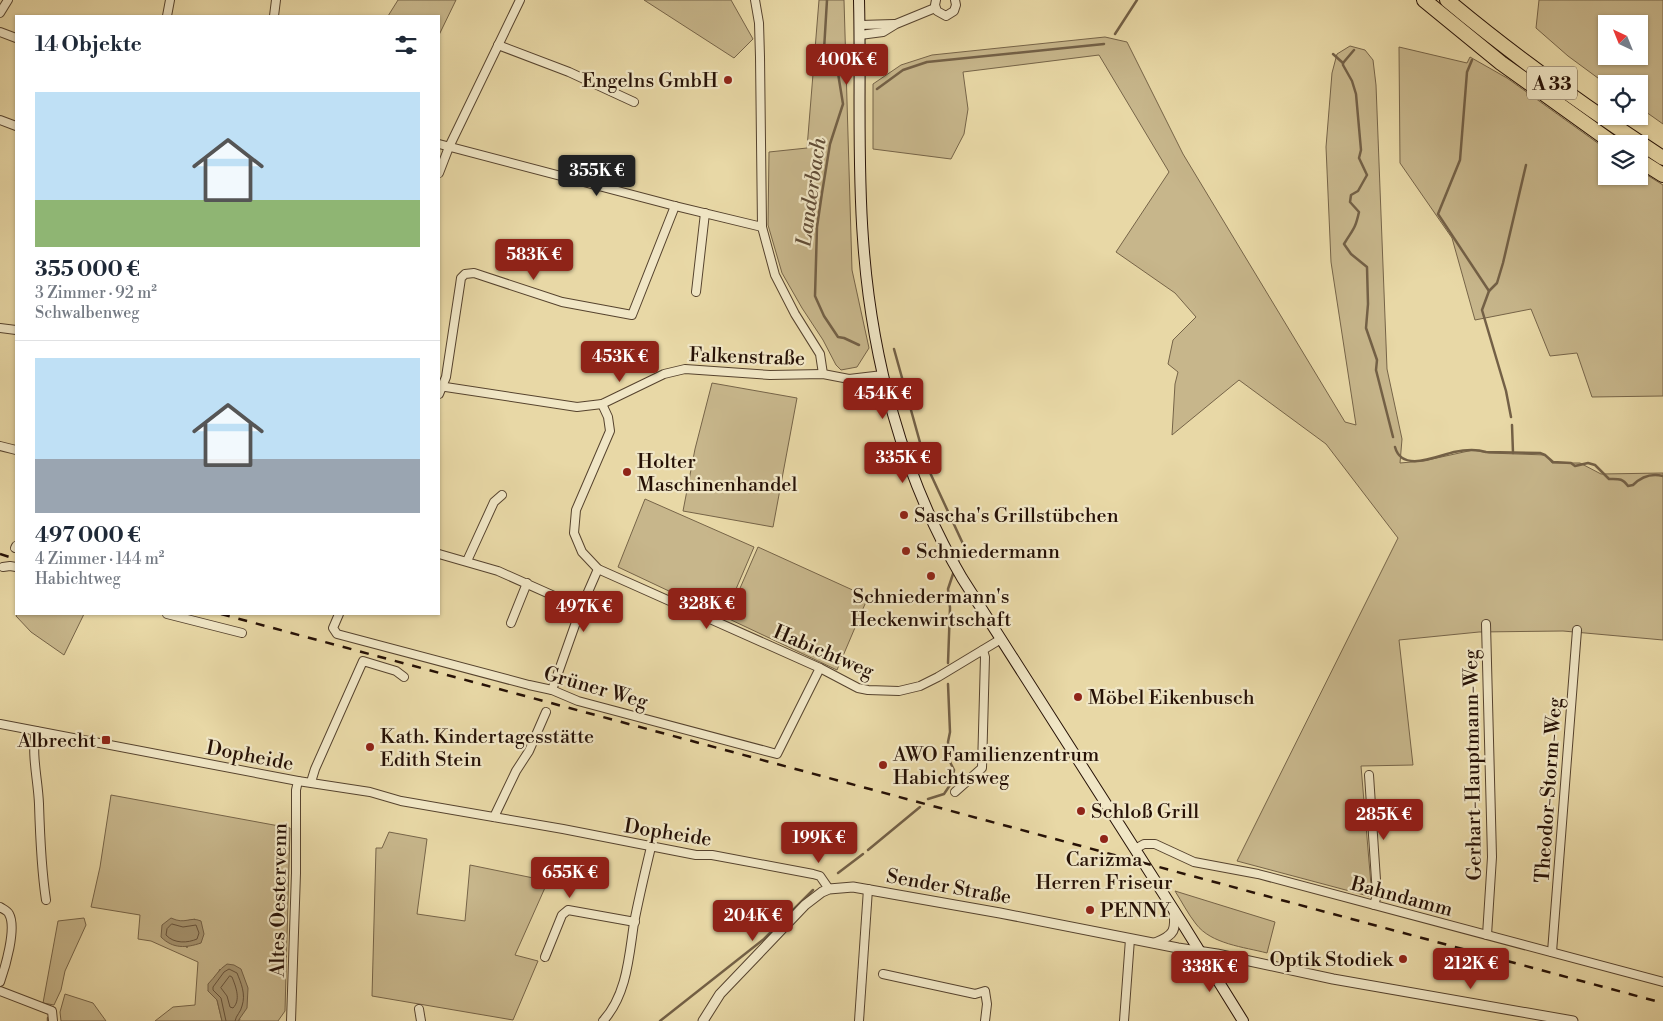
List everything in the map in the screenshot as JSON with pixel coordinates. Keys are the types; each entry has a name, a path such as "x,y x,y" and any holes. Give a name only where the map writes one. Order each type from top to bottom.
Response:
{"highway":[{"name":"A 33","path":"1424,0 1501,63 1601,135"},
{"name":"A 33","path":"1447,0 1508,50 1572,97 1663,158"},
{"path":"1648,166 1663,176"}],"main road":[{"path":"859,0 859,144 863,238 868,292 883,375 907,459 923,501 950,558 1243,1021"}],"street":[{"path":"0,13 8,0"},
{"path":"167,15 170,0"},
{"path":"274,15 276,0"},
{"path":"440,170 449,147 519,0"},
{"path":"755,0 759,24 762,227 775,275 788,302 820,354 823,374"},
{"path":"860,30 896,24 936,4 940,14 949,15 956,8 955,0"},
{"path":"0,32 15,38"},
{"path":"498,45 569,72 634,102"},
{"path":"0,120 15,126"},
{"path":"440,144 705,214 762,227"},
{"path":"441,386 446,377 460,285 465,274 474,273 562,302 632,315 675,206"},
{"path":"696,292 705,214"},
{"path":"0,328 15,330"},
{"name":"Falkenstraße","path":"441,386 577,407 602,404 664,374 685,369 770,375 823,374 849,379 883,375"},
{"name":"Habichtweg","path":"602,404 608,417 610,430 576,510 574,533 582,552 598,569 864,689 899,691 920,686 1001,639"},
{"path":"0,446 15,450"},
{"path":"467,561 494,502 502,495"},
{"path":"440,554 498,571 581,608"},
{"path":"1,566 15,567"},
{"path":"552,690 581,608 598,569"},
{"path":"511,623 526,583"},
{"path":"171,615 242,633"},
{"name":"Grüner Weg","path":"338,615 332,628 337,634 552,690 578,701 777,754 820,668"},
{"name":"Gerhart-Hauptmann-Weg","path":"1486,624 1492,857 1487,935"},
{"name":"Theodor-Storm-Weg","path":"1552,952 1576,630"},
{"path":"955,792 982,768 984,650"},
{"path":"311,782 363,660 396,671 404,677"},
{"path":"494,817 516,771 529,751 546,712"},
{"name":"Dopheide","path":"0,724 365,791 392,799 696,855 712,855 814,874 820,876 829,889"},
{"path":"36,730 34,757 39,804 40,858 46,900"},
{"path":"1369,775 1377,894 1374,905"},
{"name":"Altes Oestervenn","path":"291,1021 296,873 296,790 298,780"},
{"name":"Bahndamm","path":"1134,849 1144,844 1155,844 1194,862 1258,874 1663,982"},
{"path":"603,1021 613,1008 626,974 634,922 651,846"},
{"name":"Sender Straße","path":"703,1021 715,1002 738,974 805,905 829,889 853,887 1217,954 1333,978 1573,1021"},
{"path":"859,1021 868,889"},
{"path":"0,907 9,913 11,921 7,961 0,982"},
{"path":"545,957 562,915 568,910 634,922"},
{"path":"1155,944 1166,939 1174,930 1174,910"},
{"path":"1124,1021 1130,939"},
{"path":"883,974 975,994 985,991 987,1004 986,1021"},
{"path":"0,991 52,1011 53,1021"},
{"path":"418,1010 421,1021"}],"shaded area":[{"path":"398,0 456,0 440,33 440,15 389,15"},
{"path":"644,0 731,0 753,39 734,58"},
{"path":"819,0 844,0 852,270 869,348 857,367 841,370 836,365 782,273 768,225 769,152 807,148"},
{"path":"1539,0 1663,0 1663,124 1648,113 1648,75 1598,75 1598,78 1568,56 1536,28"},
{"path":"1105,37 1127,42 1183,154 1345,422 1356,425 1331,262 1326,147 1332,73 1337,54 1350,46 1365,50 1373,60 1376,85 1387,369 1402,439 1400,463 1423,461 1473,450 1489,453 1546,455 1552,463 1580,463 1601,474 1663,473 1663,640 1563,631 1479,632 1399,640 1413,765 1361,766 1372,897 1237,861 1398,538 1326,444 1239,380 1172,435 1175,384 1178,372 1168,364 1173,340 1196,317 1175,293 1116,252 1169,172 1099,55 963,72 968,109 964,134 951,159 873,149 873,84 901,65 932,55"},
{"path":"1399,47 1467,63 1470,57 1507,78 1598,143 1598,185 1648,185 1648,176 1663,185 1663,396 1592,397 1577,353 1550,356 1531,309 1475,320 1452,238 1400,163"},
{"path":"712,383 797,398 773,527 683,511 695,449"},
{"path":"645,499 754,547 724,617 618,567"},
{"path":"758,547 868,597 837,670 727,618"},
{"path":"84,615 64,655 31,632 16,616"},
{"path":"111,795 290,828 285,1011 278,1021 238,1021 240,1020 220,969 208,991 217,1000 222,1021 155,1021 173,1007 195,1005 198,962 151,941 138,939 140,915 91,907 100,867","holes":["195,919 187,948 179,921"]},
{"path":"389,832 427,839 417,914 465,921 470,865 548,881 515,955 538,961 513,1020 372,996 376,848 382,848"},
{"path":"1175,891 1275,922 1267,953 1228,944 1202,931"},
{"path":"84,918 86,925 65,971 61,990 54,1005 43,1003 58,921"},
{"path":"65,994 93,1003 106,1021 61,1021 60,1012"}],"water":[{"path":"171,918 180,921 193,919 201,921 204,934 201,943 180,946 170,944 161,937 162,925"},
{"path":"227,964 241,969 248,988 247,1008 238,1021 222,1021 217,1000 208,991 208,984"}],"waterway":[{"name":"Landerbach","path":"827,0 824,50 835,55 843,104 830,144 817,227 815,296 824,316 838,337 859,345"},
{"path":"1115,34 1137,0"},
{"path":"877,89 903,70 927,62 1104,44"},
{"path":"1354,50 1343,65 1352,81 1356,94 1361,150 1359,158 1367,175 1358,191 1351,195 1350,202 1359,212 1355,226 1344,244 1351,254 1367,267 1368,304 1366,328 1377,360 1376,370 1393,437"},
{"path":"1333,54 1343,63"},
{"path":"1472,60 1467,72 1460,160 1438,214 1489,291 1482,310 1506,391 1511,417"},
{"path":"1489,291 1497,283 1503,263 1526,165"},
{"name":"Landerbach","path":"894,349 926,464 964,546 957,564"},
{"path":"1512,425 1513,453"},
{"path":"1395,447 1399,455 1412,461 1421,461 1466,450 1540,453 1553,462 1571,463 1575,466 1588,463 1595,465 1609,479 1620,480 1628,486 1633,485 1646,476 1663,476"},
{"name":"Landerbach","path":"948,663 950,608 948,589 954,571"},
{"name":"Landerbach","path":"928,799 944,794 952,782 954,770 950,762 948,742 950,732 948,684"},
{"name":"Landerbach","path":"868,850 920,807"},
{"name":"Landerbach","path":"838,873 863,854"},
{"name":"Landerbach","path":"660,1021 764,939 813,890"}],"railway":[{"path":"0,554 15,559"},
{"path":"225,615 1663,1003"}],"place":[{"name":"Engelns GmbH","path":"728,80"},
{"name":"Holter Maschinenhandel","path":"627,472"},
{"name":"Sascha's Grillstübchen","path":"904,515"},
{"name":"Schniedermann","path":"906,551"},
{"name":"Schniedermann's Heckenwirtschaft","path":"931,576"},
{"name":"Möbel Eikenbusch","path":"1078,697"},
{"name":"Albrecht","path":"106,740"},
{"name":"Kath. Kindertagesstätte Edith Stein","path":"370,747"},
{"name":"AWO Familienzentrum Habichtsweg","path":"883,765"},
{"name":"Schloß Grill","path":"1081,811"},
{"name":"Carizma Herren Friseur","path":"1104,839"},
{"name":"PENNY","path":"1090,910"},
{"name":"Optik Stodiek","path":"1403,959"}]}
